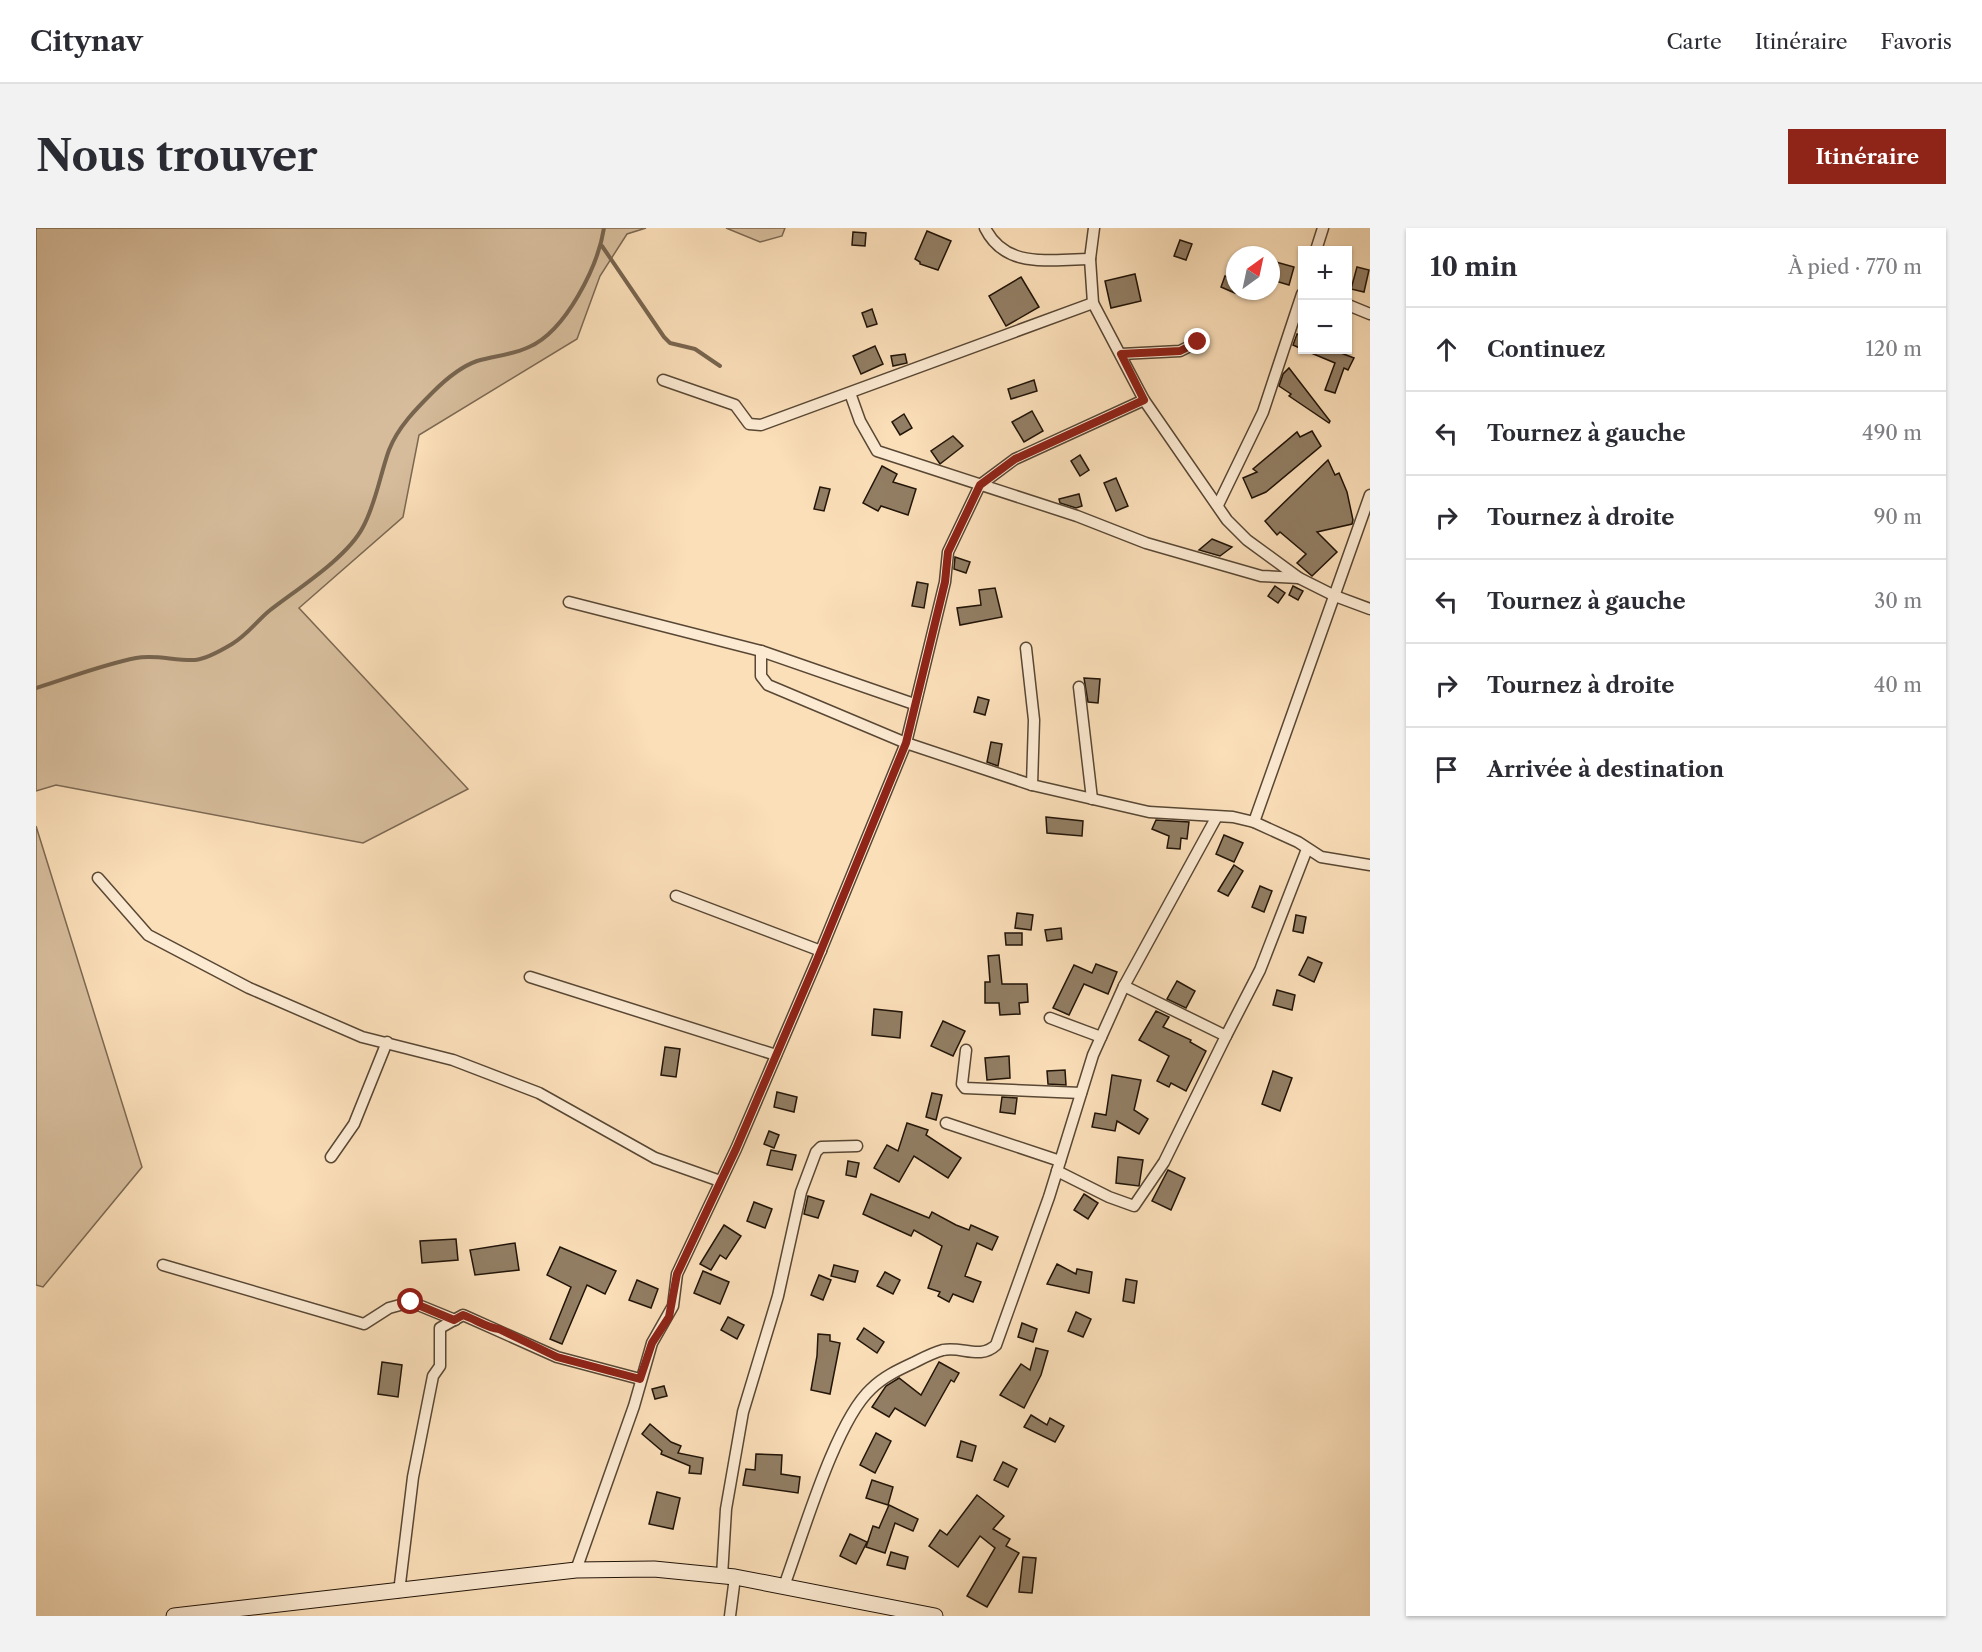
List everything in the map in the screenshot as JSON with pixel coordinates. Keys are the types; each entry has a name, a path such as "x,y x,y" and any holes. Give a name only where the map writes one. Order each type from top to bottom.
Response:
{"main road":[{"path":"174,1616 576,1570 654,1569 729,1576 935,1616"}],"street":[{"path":"985,228 997,246 1016,259 1090,259"},
{"path":"1094,228 1090,259 1093,303 1144,400 1227,520 1246,540 1299,578 1335,596 1370,609"},
{"path":"1317,246 1323,228"},
{"path":"1218,505 1263,412 1300,300"},
{"path":"663,380 735,405 749,424 771,422 1093,303"},
{"path":"1352,307 1370,314"},
{"path":"1121,354 1180,351 1198,342"},
{"path":"850,393 860,421 877,451 1077,516 1146,543 1261,576 1299,578"},
{"path":"576,1570 634,1406 652,1343 669,1317 674,1282 821,951 906,743 945,582 948,552 980,485 1015,459 1144,400"},
{"path":"1254,822 1370,495"},
{"path":"569,602 761,651 914,704"},
{"path":"1026,648 1034,720 1032,785"},
{"path":"761,651 761,676 768,685 906,743 1032,785 1149,812 1216,818 1233,817 1254,822 1298,842 1321,857 1370,865"},
{"path":"1079,687 1092,799"},
{"path":"784,1586 834,1451 858,1404 870,1390 890,1374 931,1354 945,1350 982,1353 996,1345 1059,1166 1101,1037 1124,986 1216,818"},
{"path":"946,1123 1059,1166 1109,1197 1134,1206 1164,1162 1260,970 1307,849"},
{"path":"98,878 148,935 249,988 362,1037 453,1060 539,1093 655,1158 720,1181"},
{"path":"676,896 821,951"},
{"path":"530,977 776,1055"},
{"path":"1124,986 1226,1036"},
{"path":"1050,1018 1101,1037"},
{"path":"331,1157 354,1124 387,1042"},
{"path":"966,1050 962,1084 965,1089 1081,1093"},
{"path":"730,1616 726,1509 744,1412 778,1296 801,1192 816,1152 821,1147 856,1146"},
{"path":"163,1265 364,1324 389,1308 411,1302 454,1320"},
{"path":"399,1592 413,1477 433,1376 440,1366 440,1328 463,1315 557,1357 640,1379"}],"shaded area":[{"path":"36,228 646,228 627,234 600,276 577,339 419,435 403,517 299,608 468,789 363,843 56,785 36,791"},
{"path":"726,228 785,228 782,236 760,242"},
{"path":"36,826 142,1167 43,1287 36,1285"}],"building":[{"path":"927,231 951,241 938,270 920,264 915,259"},
{"path":"853,232 866,233 865,246 852,245"},
{"path":"1180,240 1192,244 1186,260 1174,256"},
{"path":"1280,263 1294,267 1289,285 1280,282"},
{"path":"1357,267 1369,270 1364,292 1352,289"},
{"path":"1135,274 1141,301 1111,308 1105,281"},
{"path":"1225,276 1226,276 1226,289 1221,287"},
{"path":"1021,277 1039,307 1006,326 989,296"},
{"path":"872,309 877,324 867,327 862,313"},
{"path":"1297,334 1298,347 1293,345"},
{"path":"875,346 883,364 861,374 853,356"},
{"path":"905,354 907,363 893,366 891,356"},
{"path":"1314,354 1344,354 1354,358 1348,370 1344,368 1335,393 1325,390 1335,363"},
{"path":"1289,368 1330,421 1329,423 1289,396 1291,394 1279,386 1283,374"},
{"path":"1034,380 1037,391 1011,399 1008,389"},
{"path":"1032,411 1043,431 1024,442 1012,422"},
{"path":"904,414 912,428 900,435 892,422"},
{"path":"1312,431 1321,446 1266,492 1252,498 1243,478 1257,472 1253,469 1297,432 1300,437"},
{"path":"953,436 963,446 940,464 931,451"},
{"path":"1080,455 1089,470 1080,476 1071,461"},
{"path":"1328,460 1335,475 1339,473 1347,492 1353,520 1352,524 1317,532 1337,552 1312,576 1297,563 1306,554 1280,532 1277,535 1265,521"},
{"path":"882,466 897,474 893,482 916,489 908,515 881,506 878,511 863,503"},
{"path":"1116,478 1128,506 1116,511 1104,483"},
{"path":"820,487 830,489 824,511 814,509"},
{"path":"1079,494 1082,506 1076,508 1060,503 1059,499"},
{"path":"1212,539 1232,547 1220,556 1199,550"},
{"path":"955,557 970,562 966,573 954,569"},
{"path":"917,582 928,584 924,608 912,606"},
{"path":"1275,586 1285,593 1278,603 1268,596"},
{"path":"1293,586 1303,591 1298,600 1289,595"},
{"path":"995,588 1002,617 960,625 957,608 981,605 979,590"},
{"path":"1084,678 1100,679 1098,703 1088,702"},
{"path":"978,697 989,700 985,715 974,712"},
{"path":"991,742 1002,744 998,766 987,762"},
{"path":"1046,817 1083,821 1082,836 1047,833"},
{"path":"1156,820 1189,822 1187,839 1181,838 1180,849 1167,848 1169,836 1152,829"},
{"path":"1224,835 1243,843 1234,862 1216,854"},
{"path":"1234,865 1243,871 1228,896 1218,891"},
{"path":"1260,886 1272,891 1264,912 1252,907"},
{"path":"1017,913 1033,915 1031,930 1015,928"},
{"path":"1296,915 1306,917 1303,933 1293,931"},
{"path":"1061,928 1062,939 1047,941 1045,930"},
{"path":"1005,933 1022,933 1022,945 1006,945"},
{"path":"999,955 1002,984 1027,984 1028,1002 1019,1003 1020,1014 1000,1015 999,1003 985,1003 985,982 990,982 988,956"},
{"path":"1308,957 1322,963 1314,982 1299,975"},
{"path":"1096,964 1117,972 1108,994 1084,984 1069,1015 1053,1008 1074,965 1092,973"},
{"path":"1177,981 1195,991 1186,1008 1167,999"},
{"path":"1277,990 1295,995 1292,1010 1273,1005"},
{"path":"874,1009 902,1012 900,1038 872,1035"},
{"path":"1156,1011 1169,1017 1163,1027 1191,1040 1190,1042 1206,1051 1186,1091 1171,1083 1169,1087 1157,1081 1169,1056 1139,1040"},
{"path":"943,1021 965,1031 953,1056 931,1046"},
{"path":"665,1047 680,1049 676,1077 661,1075"},
{"path":"1009,1056 1010,1078 987,1080 985,1058"},
{"path":"1065,1070 1066,1085 1048,1084 1047,1071"},
{"path":"1273,1071 1292,1078 1280,1111 1262,1104"},
{"path":"1112,1075 1141,1080 1134,1110 1148,1119 1139,1134 1117,1121 1115,1131 1092,1127 1095,1113 1106,1115"},
{"path":"777,1092 797,1097 794,1112 774,1107"},
{"path":"932,1093 942,1095 936,1120 926,1117"},
{"path":"1002,1097 1017,1098 1015,1114 1000,1112"},
{"path":"907,1123 928,1130 926,1135 961,1158 948,1178 914,1156 899,1182 874,1168 887,1145 898,1151"},
{"path":"769,1131 779,1135 774,1148 764,1144"},
{"path":"771,1150 796,1155 792,1170 767,1165"},
{"path":"1118,1157 1143,1160 1139,1186 1116,1183"},
{"path":"848,1161 859,1163 856,1177 846,1175"},
{"path":"1168,1170 1185,1178 1171,1210 1152,1201"},
{"path":"871,1194 929,1218 932,1212 969,1230 971,1225 998,1237 992,1250 977,1243 965,1276 981,1282 973,1302 953,1294 949,1302 938,1296 940,1292 928,1288 942,1246 914,1230 911,1236 863,1214"},
{"path":"1084,1194 1098,1203 1088,1219 1074,1210"},
{"path":"808,1196 824,1201 818,1218 804,1214"},
{"path":"754,1202 772,1209 765,1228 747,1221"},
{"path":"724,1225 741,1236 726,1259 720,1255 711,1270 700,1264"},
{"path":"456,1239 458,1260 422,1263 420,1241"},
{"path":"515,1243 519,1270 475,1275 470,1250"},
{"path":"560,1247 616,1271 605,1294 587,1285 562,1344 550,1339 571,1287 547,1275"},
{"path":"1057,1264 1076,1274 1077,1269 1092,1272 1089,1293 1047,1284"},
{"path":"834,1265 858,1271 855,1282 831,1276"},
{"path":"703,1271 729,1282 720,1304 694,1293"},
{"path":"885,1272 900,1280 893,1294 877,1286"},
{"path":"819,1275 831,1280 823,1300 811,1295"},
{"path":"1126,1279 1137,1281 1134,1303 1123,1301"},
{"path":"637,1280 658,1289 651,1308 629,1300"},
{"path":"1076,1312 1091,1319 1083,1337 1068,1331"},
{"path":"728,1317 744,1325 737,1339 721,1330"},
{"path":"1022,1323 1037,1329 1033,1342 1018,1337"},
{"path":"864,1328 884,1342 877,1353 857,1339"},
{"path":"818,1334 830,1335 830,1341 840,1343 830,1394 811,1390"},
{"path":"1036,1348 1048,1351 1041,1375 1024,1408 1000,1395 1021,1364 1030,1370"},
{"path":"382,1362 402,1365 398,1397 378,1394"},
{"path":"939,1362 959,1373 954,1382 951,1380 925,1426 895,1408 889,1417 872,1407 886,1386 899,1378 921,1395"},
{"path":"664,1386 667,1396 655,1399 652,1389"},
{"path":"1031,1415 1047,1425 1050,1418 1064,1426 1055,1442 1024,1427"},
{"path":"650,1424 671,1442 681,1446 678,1453 703,1458 701,1474 689,1473 690,1466 661,1454 662,1451 642,1434"},
{"path":"876,1433 891,1441 875,1473 860,1465"},
{"path":"961,1441 976,1446 972,1461 957,1457"},
{"path":"756,1454 782,1455 781,1474 800,1477 798,1493 743,1485 746,1469 755,1470"},
{"path":"1003,1462 1017,1469 1008,1487 994,1480"},
{"path":"872,1480 893,1487 888,1505 866,1498"},
{"path":"657,1492 680,1498 673,1529 649,1524"},
{"path":"977,1495 1004,1516 993,1529 1010,1539 1006,1546 1019,1553 987,1607 967,1596 995,1548 980,1536 958,1567 929,1546 940,1530 947,1535"},
{"path":"889,1505 918,1519 913,1531 895,1523 885,1553 866,1547 873,1526 879,1528"},
{"path":"850,1534 867,1542 856,1564 840,1556"},
{"path":"891,1552 908,1557 905,1569 887,1565"},
{"path":"1023,1557 1036,1558 1032,1593 1019,1592"}],"waterway":[{"path":"36,688 136,658 199,659 219,651 242,637 269,611 334,561 356,539 371,508 389,450 397,434 433,392 465,367 477,361 523,350 543,339 555,327 578,296 587,278 601,243 604,228"},
{"path":"602,246 664,337 670,343 695,349 720,366"}],"route":[{"path":"411,1302 454,1320 463,1315 482,1322 492,1329 499,1329 557,1357 640,1379 652,1343 669,1317 677,1274 736,1149 906,743 945,582 948,552 980,485 1015,459 1144,400 1121,354 1159,350 1180,351 1198,342"}]}
